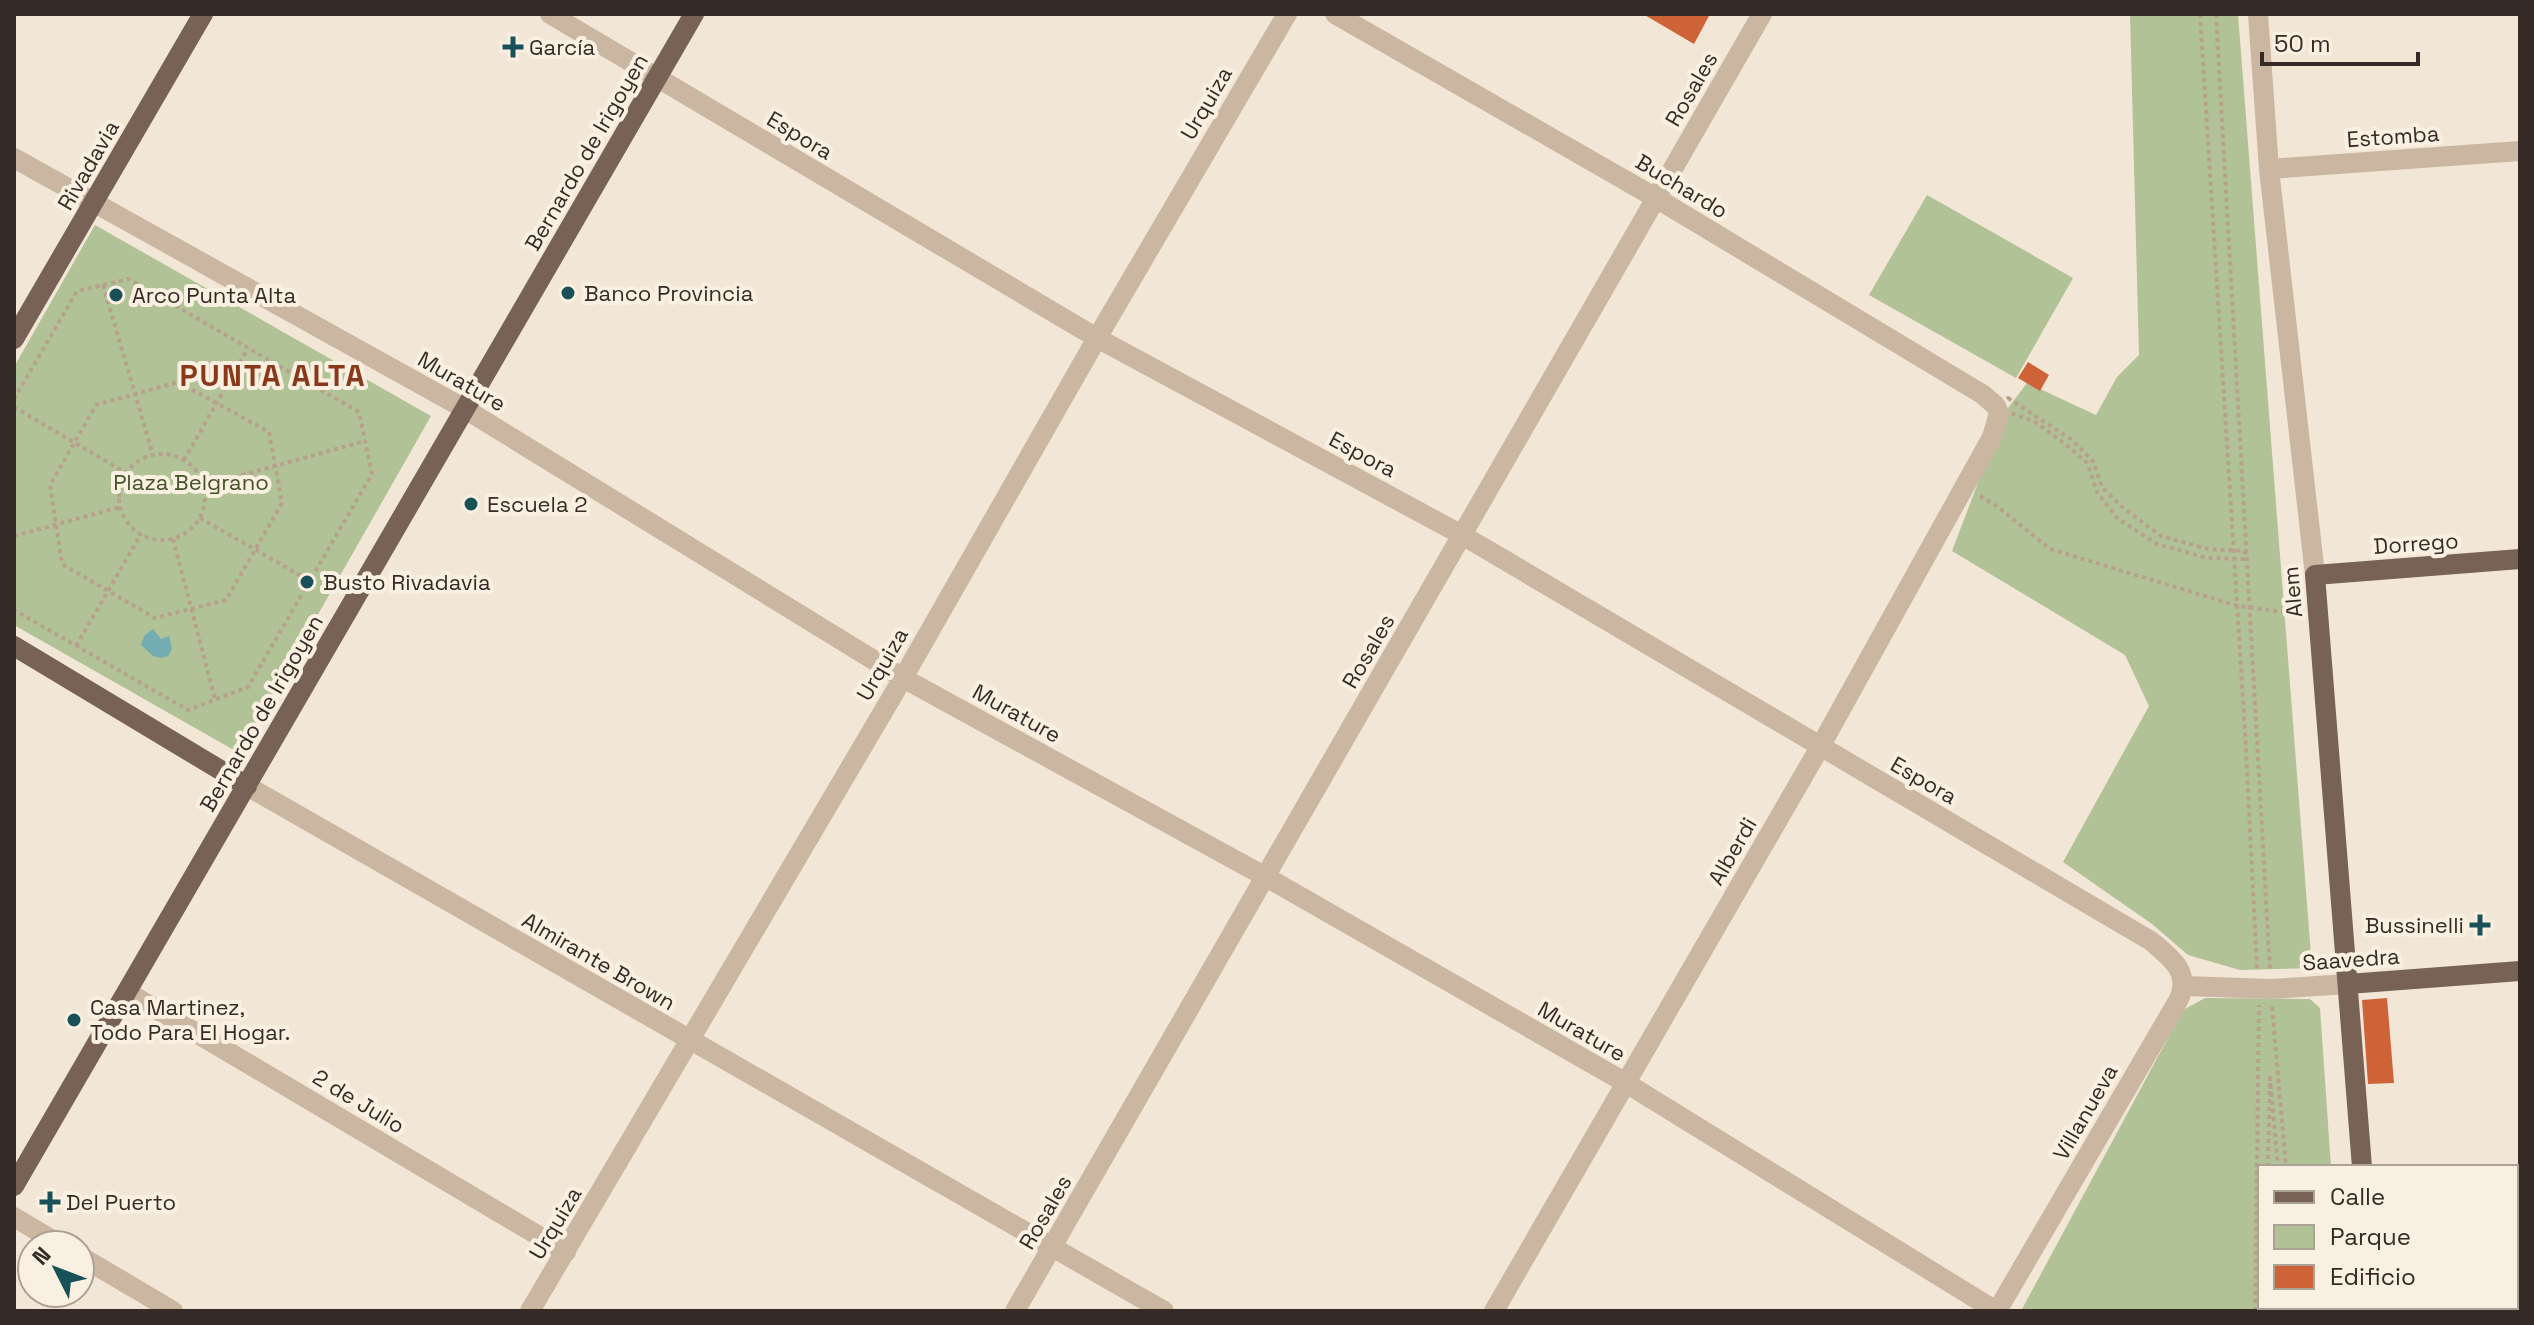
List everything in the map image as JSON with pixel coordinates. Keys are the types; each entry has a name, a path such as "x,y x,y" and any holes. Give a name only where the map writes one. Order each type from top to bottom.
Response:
{"main road":[{"name":"Rivadavia","path":"14,339 203,14"},
{"name":"Bernardo de Irigoyen","path":"14,1186 694,14"},
{"name":"Dorrego","path":"2315,575 2520,559"},
{"name":"Alem","path":"2315,575 2362,1165"},
{"name":"Almirante Brown","path":"14,646 247,786"},
{"name":"Saavedra","path":"2348,984 2520,971"}],"street":[{"name":"Espora","path":"550,14 1097,338 1462,535 2151,941 2174,962 2185,986"},
{"name":"Urquiza","path":"1271,38 1274,14"},
{"name":"Urquiza","path":"530,1311 903,678 1287,14"},
{"name":"Buchardo","path":"1335,14 1656,198 1977,391 1998,409"},
{"name":"Rosales","path":"1015,1311 1762,14"},
{"name":"Alem","path":"2258,14 2269,169 2315,575"},
{"name":"Estomba","path":"2269,169 2520,151"},
{"name":"Murature","path":"14,158 465,409 903,678 1266,877 1626,1083 1996,1311"},
{"name":"Alberdi","path":"1494,1311 1820,747 1992,437 1999,419 1998,409"},
{"name":"Almirante Brown","path":"247,786 1164,1311"},
{"name":"Saavedra","path":"2185,986 2265,988 2348,984"},
{"name":"Villanueva","path":"1996,1311 2185,986"},
{"name":"2 de Julio","path":"127,992 566,1252"},
{"path":"14,1217 34,1229"},
{"path":"96,1265 173,1311"}],"path":[{"path":"2200,14 2265,988 2286,1165"},
{"path":"2216,14 2249,609 2265,988 2260,1165"},
{"path":"14,399 77,291 129,279 359,412 372,474 248,687 188,710 14,610"},
{"path":"103,285 153,455"},
{"path":"184,460 248,348"},
{"path":"178,382 216,403 269,432 282,503 226,600 155,618 62,564 50,485 96,405 178,382"},
{"path":"2008,398 2072,440 2093,461 2102,487 2122,507 2161,536 2208,549 2234,550 2245,551 2244,559 2207,558 2157,544 2118,519 2097,492 2087,463 2069,447 2034,421 1998,409 2008,398"},
{"path":"14,407 127,473"},
{"path":"203,486 365,441"},
{"path":"153,455 171,455 184,460 194,469 203,486 204,507 200,518 190,531 173,539 162,540 141,534 125,520 120,507 119,492 127,473 143,458 153,455"},
{"path":"1965,487 1998,507 2050,549 2249,609 2319,616"},
{"path":"14,536 120,507"},
{"path":"200,518 310,581"},
{"path":"76,646 141,534"},
{"path":"173,539 215,699"},
{"path":"2268,1165 2270,1078 2278,1165"},
{"path":"2255,1311 2258,1214"}],"green space":[{"path":"2130,14 2238,14 2312,968 2240,970 2188,955 2152,924 2063,862 2149,706 2125,655 1952,551 2005,412 2027,383 2096,415 2117,377 2139,355"},
{"path":"1927,195 2073,278 2016,378 1869,295"},
{"name":"Plaza Belgrano","path":"95,225 431,416 239,753 14,625 14,367"},
{"path":"2205,998 2310,999 2320,1008 2331,1165 2258,1165 2258,1309 2342,1311 2021,1311 2183,1010"}],"water":[{"path":"153,629 161,639 169,636 172,649 168,656 153,656 141,645 144,636"}],"building":[{"path":"1643,14 1710,14 1694,44"},
{"path":"2028,362 2049,375 2040,391 2018,378"},
{"path":"2387,998 2394,1083 2368,1084 2362,1000"}],"place":[{"name":"García","path":"513,47"},
{"name":"Banco Provincia","path":"568,293"},
{"name":"Arco Punta Alta","path":"116,295"},
{"name":"Escuela 2","path":"471,504"},
{"name":"Busto Rivadavia","path":"307,582"},
{"name":"Bussinelli","path":"2480,925"},
{"name":"Casa Martinez, Todo Para El Hogar.","path":"74,1020"},
{"name":"Del Puerto","path":"50,1202"}],"district":[{"name":"PUNTA ALTA","path":"273,375"}]}
